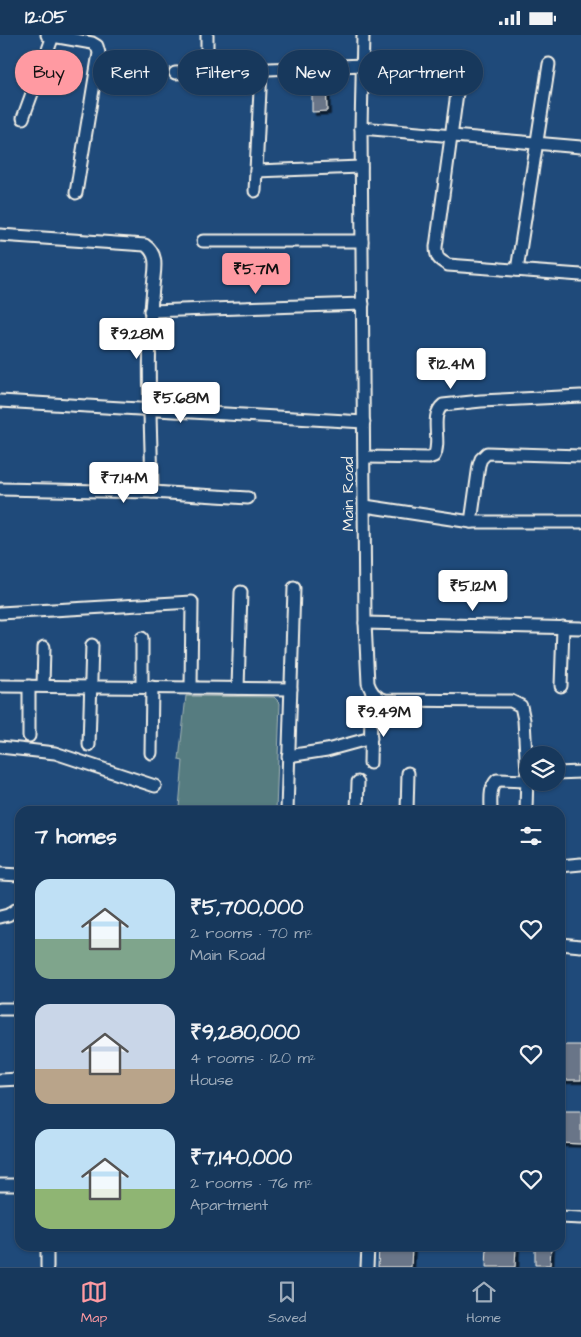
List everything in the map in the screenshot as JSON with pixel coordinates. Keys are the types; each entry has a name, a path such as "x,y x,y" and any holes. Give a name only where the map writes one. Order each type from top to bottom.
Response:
{"street":[{"path":"23,119 50,35 92,43 96,46 99,53 76,193"},
{"path":"207,35 207,50"},
{"name":"Main Road","path":"362,35 362,50"},
{"path":"268,70 359,65"},
{"path":"517,270 548,65"},
{"path":"256,191 260,95"},
{"name":"Main Road","path":"362,95 365,623 370,691 385,700 511,701 521,706 525,746"},
{"path":"456,95 436,247 436,255 439,260 448,265 581,275"},
{"path":"361,128 581,147"},
{"path":"256,171 361,167"},
{"path":"0,235 145,245 152,250 155,256 150,311 149,409 152,492"},
{"path":"203,241 362,241"},
{"path":"150,311 363,304"},
{"path":"364,457 429,458 434,456 437,448 437,414 443,405 581,397"},
{"path":"0,401 364,422"},
{"path":"471,522 479,465 481,459 487,453 581,456"},
{"path":"0,489 152,492 248,498"},
{"path":"365,506 471,522 581,522"},
{"path":"287,806 294,588"},
{"path":"238,688 241,592"},
{"path":"0,613 192,602 191,687"},
{"path":"365,623 581,628"},
{"path":"561,686 563,627"},
{"path":"142,639 151,753"},
{"path":"89,745 92,645"},
{"path":"43,686 44,647"},
{"path":"0,686 291,689"},
{"path":"29,686 29,736"},
{"path":"370,763 371,713"},
{"path":"288,756 327,750 371,738"},
{"path":"0,747 55,753 155,786"},
{"path":"565,773 581,772"},
{"path":"407,806 408,773"},
{"path":"490,806 491,790 497,780 520,777"},
{"path":"357,806 358,782"},
{"name":"Main Road","path":"526,806 527,791"},
{"path":"565,865 581,864"},
{"path":"0,873 15,874"},
{"path":"0,917 15,910"},
{"path":"565,944 581,946"},
{"path":"0,1009 15,1009"},
{"path":"0,1079 15,1079"},
{"path":"0,1185 15,1185"},
{"path":"565,1217 581,1218"},
{"path":"47,1251 47,1267"},
{"path":"367,1267 368,1251"}],"green space":[{"path":"186,696 274,697 280,703 276,806 179,806 183,761 179,760"}],"building":[{"path":"312,95 326,95 327,111 312,112"},
{"path":"565,1045 581,1045 581,1080 565,1080"},
{"path":"565,1111 581,1111 581,1144 565,1143"},
{"path":"379,1251 412,1251 411,1267 378,1267"},
{"path":"487,1251 516,1251 515,1267 486,1267"},
{"path":"535,1251 551,1251 550,1265 535,1265"}]}
